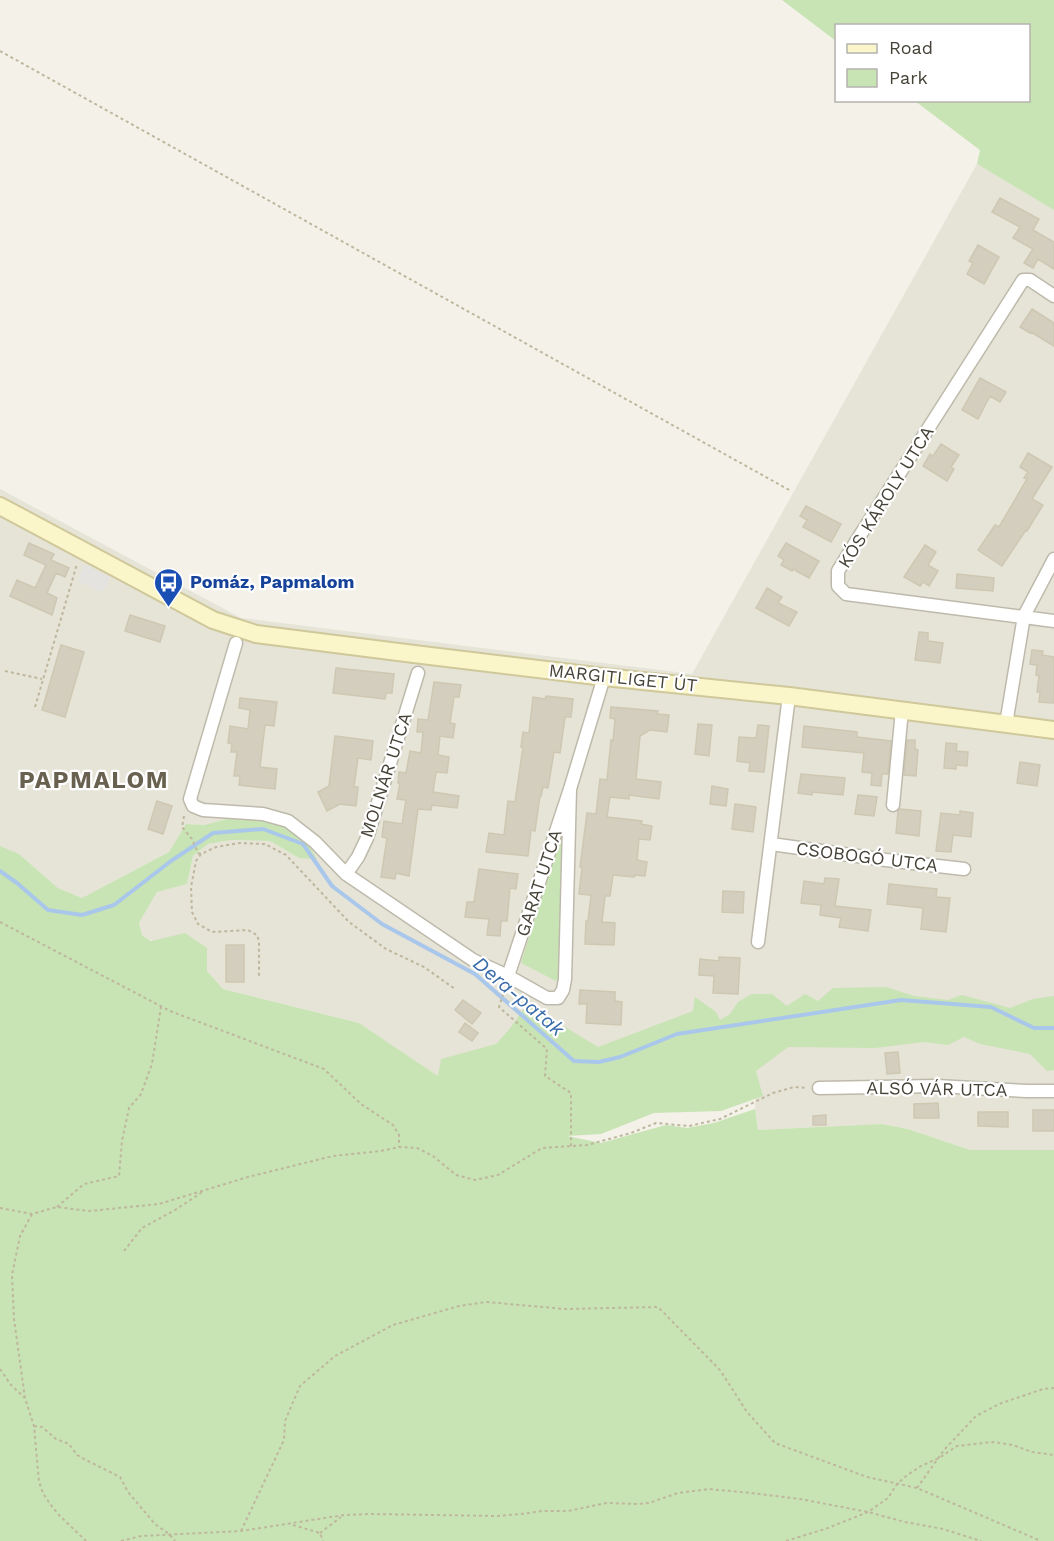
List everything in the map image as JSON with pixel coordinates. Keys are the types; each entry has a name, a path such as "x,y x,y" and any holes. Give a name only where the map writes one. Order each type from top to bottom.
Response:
{"main road":[{"name":"MARGITLIGET ÚT","path":"0,506 195,611 213,620 256,634 604,677 789,696 1054,730"}],"street":[{"name":"KÓS KÁROLY UTCA","path":"1023,616 846,594 838,586 838,572 1023,280 1030,280 1054,296"},
{"path":"1006,724 1023,616 1054,559"},
{"path":"1023,616 1054,621"},
{"path":"237,644 190,799 193,806 203,810 263,814 288,821 315,842 346,874 473,960 507,979"},
{"name":"MOLNÁR UTCA","path":"346,874 367,838 418,673"},
{"name":"GARAT UTCA","path":"570,789 565,979 563,990 558,998 547,998 507,979 570,789 604,677"},
{"name":"CSOBOGÓ UTCA","path":"758,942 789,696"},
{"path":"893,805 902,710"},
{"name":"CSOBOGÓ UTCA","path":"771,844 964,869"},
{"name":"ALSÓ VÁR UTCA","path":"819,1089 937,1086 1054,1091"}],"path":[{"path":"0,51 791,490"},
{"path":"35,707 82,550"},
{"path":"5,671 42,680"},
{"path":"190,799 182,827 192,839 198,853 201,854"},
{"path":"259,978 257,934 248,930 212,932 198,924 192,912 191,887 196,861 201,854 216,848 240,843 265,844 286,855 349,922 386,949 424,967 455,989"},
{"path":"0,922 170,1011 324,1069 361,1104 393,1125 399,1135 399,1147"},
{"path":"507,979 499,1007 548,1049 545,1076 571,1093 571,1146"},
{"path":"57,1207 84,1184 119,1176 122,1141 129,1108 141,1094 152,1064 162,1006"},
{"path":"0,1208 32,1214 57,1207 89,1211 159,1203 248,1177 333,1156 399,1147 417,1148 433,1156 456,1175 476,1180 498,1175 542,1148 587,1145 656,1123 689,1126 720,1119 773,1093 794,1087 819,1089"},
{"path":"124,1251 142,1228 175,1210 206,1189"},
{"path":"32,1214 20,1236 12,1275 14,1319 25,1398 34,1426 39,1482 43,1493 59,1515 86,1541"},
{"path":"241,1531 284,1440 285,1421 300,1386 335,1356 393,1325 459,1306 486,1302 565,1309 658,1307 720,1370 747,1412 775,1443 867,1477 917,1488 1041,1541"},
{"path":"0,1369 11,1385 25,1398"},
{"path":"917,1488 939,1458 976,1416 999,1404 1042,1389 1054,1388"},
{"path":"34,1426 42,1426 56,1439 69,1444 77,1455 120,1477 128,1492 155,1524 175,1541"},
{"path":"786,1541 868,1512 888,1498 897,1484 921,1466 957,1446 993,1442 1054,1455"},
{"path":"121,1541 141,1536 241,1531 344,1515 511,1515 542,1511 568,1511 606,1503 649,1503 678,1493 709,1489 800,1499 943,1529 981,1541"},
{"path":"320,1533 344,1515"},
{"path":"290,1524 320,1533"},
{"path":"320,1533 323,1541"}],"shaded area":[{"path":"977,164 1054,210 1054,1150 970,1150 908,1129 882,1124 758,1130 755,1109 756,1071 438,1076 359,1023 223,989 207,971 142,935 139,923 157,892 187,884 193,856 208,844 231,840 270,841 299,858 255,820 227,819 204,825 186,824 169,852 82,898 58,888 19,854 0,846 0,489 241,618 692,674"},
{"path":"84,565 110,577 103,592 78,582"}],"green space":[{"path":"782,0 1054,0 1054,210 977,164 980,150 916,102 1030,102 1030,24 835,24 835,40"},
{"path":"227,819 255,820 289,827 308,843 317,859 299,858 270,841 231,840 208,844 193,856 187,884 157,892 139,923 142,935 151,941 185,933 207,948 207,971 223,989 359,1023 438,1076 441,1059 496,1044 527,1004 598,1047 693,1011 695,997 716,1012 720,1020 730,1014 738,1002 752,994 772,994 787,1006 805,994 818,1001 833,988 886,987 914,996 948,1000 962,995 1010,1008 1033,999 1054,996 1054,1070 1047,1071 1030,1054 980,1044 964,1037 948,1045 924,1042 875,1048 788,1047 756,1071 763,1096 721,1111 654,1113 601,1134 567,1136 601,1143 666,1125 687,1128 714,1123 755,1109 758,1130 882,1124 908,1129 970,1150 1054,1150 1054,1541 0,1541 0,846 19,854 58,888 82,898 169,852 186,824 204,825"},
{"path":"564,825 559,977 556,981 521,963"}],"building":[{"path":"1000,198 1039,219 1033,230 1054,242 1054,269 1038,259 1033,268 1024,263 1033,249 1013,238 1020,227 992,212"},
{"path":"978,245 999,257 984,284 967,274 973,263 969,261"},
{"path":"1032,309 1054,323 1054,346 1020,327"},
{"path":"980,378 1006,392 1000,402 990,396 978,419 962,410"},
{"path":"941,444 959,455 951,467 954,469 947,481 923,466 930,454 933,456"},
{"path":"1028,453 1052,467 1032,499 1043,505 1002,566 978,550 995,525 999,527 1027,479 1024,478 1028,472 1020,467"},
{"path":"806,506 841,524 831,542 803,527 807,520 800,516"},
{"path":"29,543 54,554 51,560 69,568 65,577 56,573 47,593 57,598 52,615 10,596 17,580 35,588 46,565 24,555"},
{"path":"786,543 819,561 809,578 781,565 784,560 778,556"},
{"path":"925,545 936,552 928,565 938,571 929,586 923,582 920,586 904,577"},
{"path":"957,574 994,578 993,591 956,588"},
{"path":"767,588 782,597 778,603 797,612 789,626 756,608"},
{"path":"130,615 165,626 160,642 125,631"},
{"path":"919,632 928,633 928,641 943,643 940,663 915,660"},
{"path":"61,645 84,652 65,717 42,710"},
{"path":"1032,650 1043,651 1042,655 1054,657 1054,703 1039,702 1037,665 1030,664"},
{"path":"336,668 394,674 392,693 386,693 385,699 333,693"},
{"path":"434,682 461,685 459,697 454,697 450,723 455,724 453,738 440,736 438,755 449,757 447,773 436,772 433,792 459,796 457,808 432,805 431,810 418,809 409,876 396,873 395,879 381,877 387,838 382,837 384,821 402,824 406,800 397,799 400,783 398,783 399,772 406,773 410,751 421,753 423,732 417,732 418,719 428,720"},
{"path":"546,696 573,699 571,717 565,717 560,753 554,752 548,788 543,787 540,796 535,831 531,830 528,856 486,852 489,833 504,835 508,801 515,802 523,732 529,733 533,697 545,699"},
{"path":"240,698 277,702 274,726 265,725 260,767 277,769 275,789 239,785 240,776 234,776 237,752 231,752 232,744 228,743 230,726 248,729 250,710 239,708"},
{"path":"611,707 658,711 657,714 669,715 667,732 650,730 640,736 636,779 661,782 659,799 629,795 629,799 610,797 607,817 642,821 641,824 652,826 650,840 639,839 637,860 647,862 645,876 613,875 610,896 605,896 602,922 615,923 614,945 585,944 586,921 588,921 591,895 579,894 582,867 580,867 587,813 596,814 600,779 607,780 615,719 610,718"},
{"path":"698,724 712,725 709,756 695,754"},
{"path":"758,725 769,726 764,772 749,771 750,763 737,761 739,737 756,738"},
{"path":"804,726 857,732 857,737 891,741 888,774 882,774 881,786 871,785 872,773 862,772 864,753 802,747"},
{"path":"335,736 373,741 371,760 358,758 354,787 358,787 356,806 340,804 327,811 318,792 329,786"},
{"path":"907,740 915,740 915,749 918,750 916,776 904,775"},
{"path":"946,743 957,744 956,751 968,752 967,766 956,765 956,769 944,768"},
{"path":"1020,762 1040,765 1037,786 1017,783"},
{"path":"801,774 845,778 843,795 798,793"},
{"path":"712,786 728,789 726,806 710,804"},
{"path":"858,795 877,797 874,816 855,814"},
{"path":"157,801 172,806 163,834 148,829"},
{"path":"735,804 756,807 753,832 732,829"},
{"path":"900,809 921,811 919,836 896,833"},
{"path":"960,811 973,813 971,837 953,835 951,852 936,851 941,813 960,815"},
{"path":"479,869 518,874 516,889 510,888 507,921 501,921 500,936 487,935 489,919 465,917 467,902 474,902"},
{"path":"825,878 839,879 835,906 871,910 868,931 839,927 841,918 820,915 821,905 801,903 804,881 824,884"},
{"path":"889,884 937,889 936,897 950,898 946,932 921,929 923,908 887,904"},
{"path":"723,891 744,892 743,913 722,912"},
{"path":"226,945 244,945 244,982 226,982"},
{"path":"719,957 740,958 738,994 713,993 714,976 699,975 700,959 719,961"},
{"path":"580,990 615,992 615,1001 622,1002 621,1025 586,1023 587,1004 579,1004"},
{"path":"463,1000 481,1013 472,1024 455,1010"},
{"path":"465,1023 478,1033 472,1041 459,1032"},
{"path":"898,1052 900,1073 887,1074 885,1053"},
{"path":"938,1103 939,1118 914,1118 914,1104"},
{"path":"1033,1110 1054,1110 1054,1131 1033,1131"},
{"path":"978,1112 1008,1112 1008,1127 978,1126"},
{"path":"826,1115 826,1125 813,1125 813,1116"}],"waterway":[{"name":"Dera-patak","path":"0,871 48,910 82,915 114,905 171,861 213,833 263,829 303,844 332,886 382,924 475,974 574,1061 599,1062 620,1057 677,1034 901,1000 991,1007 1034,1028 1054,1028"}],"place":[{"name":"Pomáz, Papmalom","path":"169,608"}],"district":[{"name":"PAPMALOM","path":"94,780"}]}
